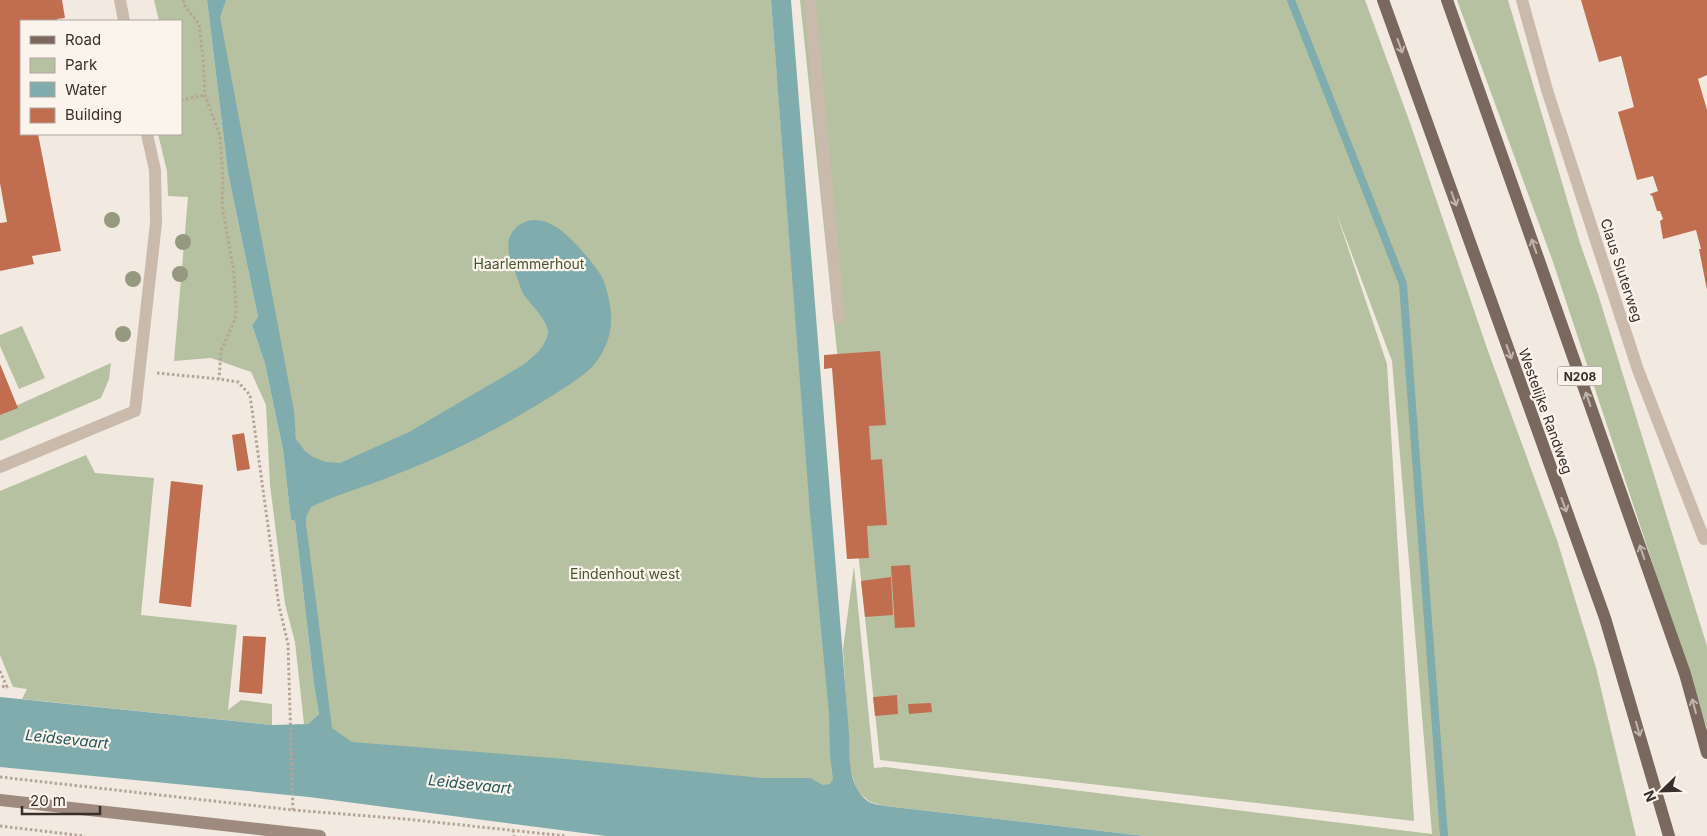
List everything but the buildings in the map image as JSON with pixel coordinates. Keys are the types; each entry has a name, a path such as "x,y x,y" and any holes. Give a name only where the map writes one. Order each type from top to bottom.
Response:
{"main road":[{"name":"Westelijke Randweg","path":"1383,0 1605,618 1669,836"},
{"name":"N208","path":"1447,0 1686,674 1707,754"},
{"path":"0,800 320,836"}],"street":[{"path":"120,0 124,20"},
{"path":"810,0 839,318"},
{"name":"Claus Sluterweg","path":"1522,0 1548,90 1638,370 1706,541"},
{"path":"0,468 135,411 141,372 156,223 155,170 147,135"}],"path":[{"path":"183,0 185,6 199,24 204,58 205,95 220,136 223,180 222,206 234,273 235,319 221,351 219,379"},
{"path":"182,100 205,95"},
{"path":"141,372 238,382 250,395 279,606 288,644 293,810"},
{"path":"0,670 6,687 0,686"},
{"path":"0,777 293,810 405,819 566,836"},
{"path":"0,826 85,836"},
{"path":"513,830 514,836"}],"green space":[{"path":"154,0 207,0 228,173 258,317 252,325 265,364 283,450 291,520 295,521 319,714 308,724 304,724 295,642 285,604 270,485 266,405 251,372 211,358 174,361 188,197 168,196 167,171 158,135 182,135 182,20 159,20"},
{"name":"Haarlemmerhout","path":"211,0 771,0 797,332 839,803 333,745 313,592 306,522 307,514 296,437"},
{"path":"800,0 1365,0 1409,120 1488,351 1557,540 1596,668 1636,836 1145,836 885,806 870,802 857,791 850,768 843,649 854,566 874,768 885,767 1432,834 1392,361 1336,212 1387,364 1414,821 880,760"},
{"path":"1457,0 1508,0 1580,243 1598,294 1707,646 1707,728 1553,262"},
{"path":"22,326 45,378 19,389 0,346 0,335"},
{"path":"111,363 109,379 101,398 0,441 0,413"},
{"path":"86,455 95,473 154,478 141,615 237,625 228,710 241,700 272,704 272,725 22,699 27,689 13,687 0,655 0,491"}],"water":[{"name":"Leidsevaart","path":"207,0 226,0 220,17 294,411 296,439 305,451 313,457 326,462 340,463 409,432 531,359 545,343 548,328 523,293 508,250 508,244 513,231 528,221 538,220 548,223 558,228 575,243 602,278 610,307 611,327 609,337 600,357 588,371 566,387 502,425 448,453 311,507 306,522 332,728 352,742 566,759 762,778 810,778 823,785 830,784 833,779 830,756 829,714 810,513 771,0 791,0 850,762 853,780 862,796 869,802 885,806 1145,836 606,836 309,797 0,767 0,697 272,725 308,724 319,714 295,521 291,520 283,450 265,364 252,325 258,317 228,173"}],"waterway":[{"path":"1291,0 1403,284 1444,836"}],"park label":[{"name":"Eindenhout west","path":"625,573"}]}
